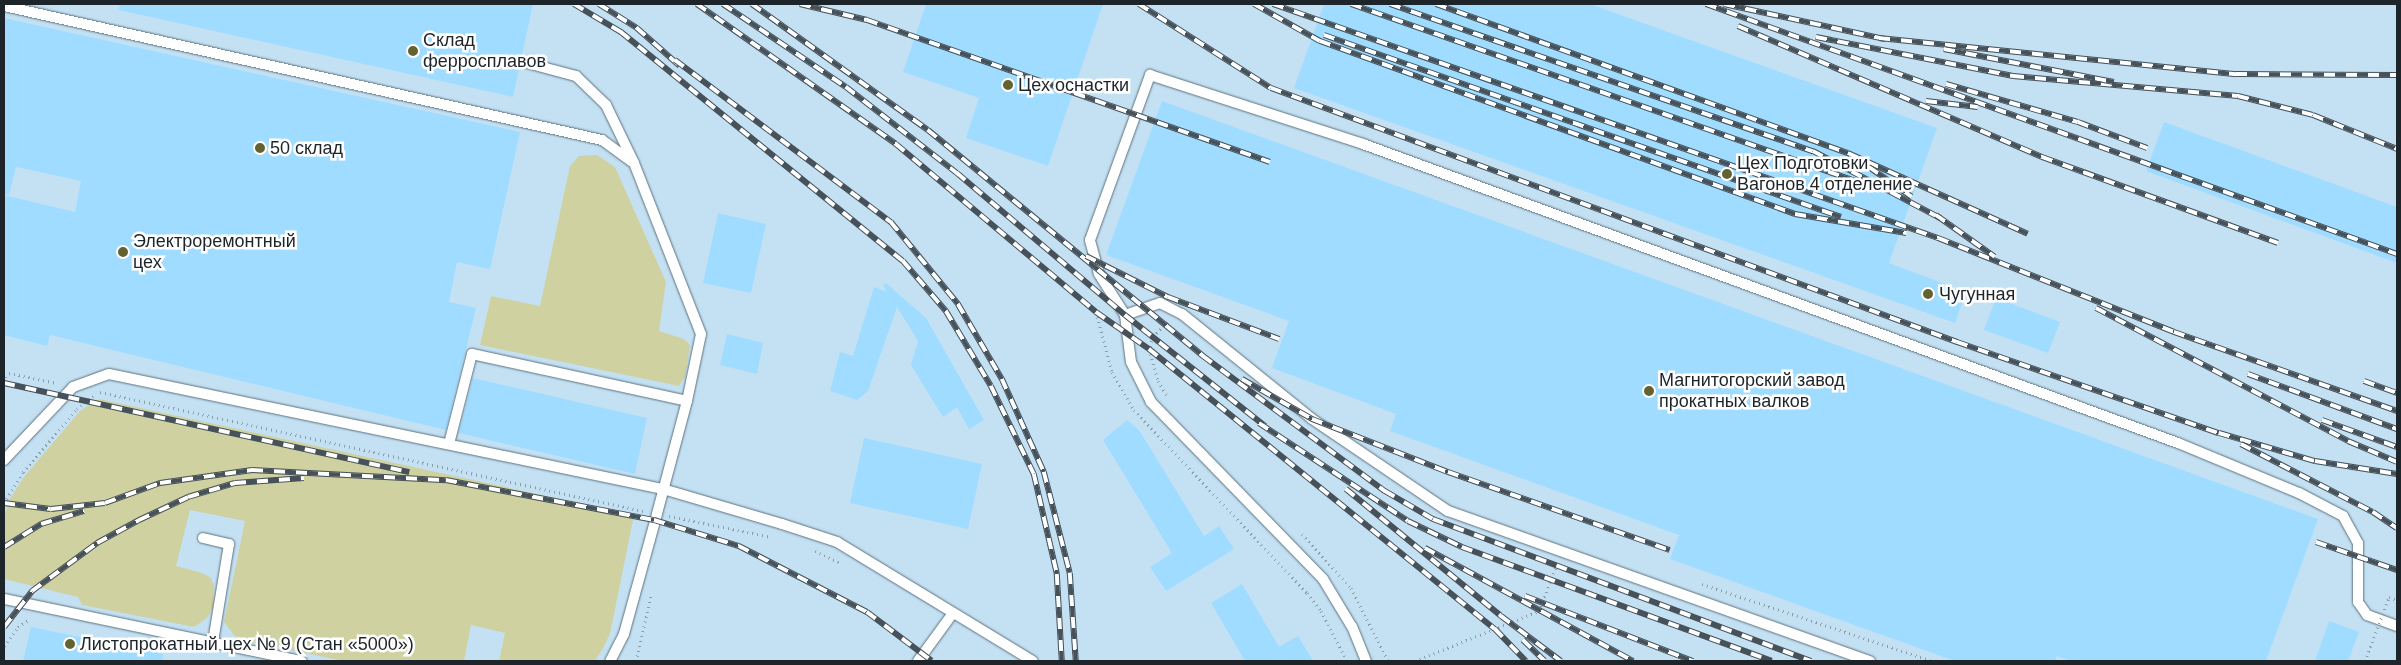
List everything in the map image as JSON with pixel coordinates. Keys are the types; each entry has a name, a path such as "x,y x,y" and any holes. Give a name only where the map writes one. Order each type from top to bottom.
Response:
{"lane":[{"path":"4,6 602,140 634,163"},
{"path":"527,63 576,76 606,105 634,163 700,334 687,401 624,634 610,661"},
{"path":"1366,661 1352,627 1322,579 1152,402 1131,362 1125,315 1099,274 1090,240 1150,75 1363,144 2178,443 2299,493 2343,516 2358,543 2358,602 2366,615 2397,626"},
{"path":"1125,315 1160,303 1182,314 1312,419 1448,511 1870,661"},
{"path":"449,444 472,354 687,401"},
{"path":"4,460 73,387 109,374 662,489 837,542 1033,661"},
{"path":"203,538 229,544 212,642"},
{"path":"4,600 302,661"},
{"path":"918,661 953,613"}],"path":[{"path":"1096,312 1112,372 1134,410 1307,593 1321,611 1347,661"},
{"path":"1174,406 1158,381 1149,349 1153,336 1163,325 1182,314"},
{"path":"4,382 6,373"},
{"path":"99,392 656,514 780,539"},
{"path":"1296,528 1337,569 1352,588 1388,661"},
{"path":"812,550 849,567"},
{"path":"1415,661 1539,610 1561,550"},
{"path":"1697,582 1932,661"},
{"path":"2365,661 2389,597 2397,600"}],"shaded area":[{"path":"4,4 2397,4 2397,661 4,661"}],"green space":[{"path":"597,155 615,167 666,282 659,331 684,339 690,345 685,377 679,386 480,345 491,296 540,306 570,166 579,156"},
{"path":"99,399 634,515 610,634 595,661 499,661 505,633 471,625 464,661 344,661 242,640 234,635 224,622 245,521 190,510 176,566 210,577 214,585 213,607 207,618 194,627 82,605 78,597 4,579 4,518 9,500 24,477 80,411"}],"building":[{"name":"Склад ферросплавов","path":"120,4 533,4 513,97 119,10"},
{"name":"Цех оснастки","path":"926,4 1103,4 1048,166 966,138 979,98 903,72"},
{"name":"Цех Подготовки Вагонов 4 отделение","path":"1324,4 1590,4 1937,128 1889,263 1966,292 1955,323 1294,88"},
{"path":"4,18 520,132 490,269 457,262 449,302 476,308 446,430 50,335 47,346 4,335 4,195 75,212 81,181 16,167 9,195 4,194"},
{"name":"Магнитогорский завод прокатных валков","path":"1162,101 2318,519 2266,661 2070,661 2057,656 2055,661 1955,661 1670,559 1679,535 1390,431 1396,414 1272,368 1289,321 1106,255"},
{"path":"2164,122 2397,207 2397,263 2146,171"},
{"path":"718,213 766,224 751,293 703,283"},
{"path":"886,283 926,318 984,420 969,429 957,407 943,417 911,365 918,341 897,307 868,391 857,400 830,391 840,352 853,356 874,287 887,292 883,285"},
{"path":"1996,298 2060,322 2048,353 1984,330"},
{"path":"727,334 763,343 757,374 720,365"},
{"path":"473,378 647,418 635,474 459,433"},
{"path":"1127,420 1139,430 1204,536 1219,526 1234,549 1166,591 1150,567 1172,553 1103,440"},
{"path":"864,438 982,464 968,529 850,503"},
{"path":"1242,584 1279,647 1298,636 1313,661 1245,661 1211,603"},
{"path":"2329,621 2359,632 2348,661 2315,661"},
{"name":"Листопрокатный цех № 9 (Стан «5000»)","path":"31,627 163,654 162,661 23,661"}],"railway":[{"path":"574,4 621,32 903,261 946,311 991,386 1034,474 1057,574 1062,661"},
{"path":"599,4 637,28 680,66"},
{"path":"697,4 896,144 1096,312 1149,349 1495,629 1526,661"},
{"path":"723,4 846,87 957,173 1125,315 1265,426"},
{"path":"752,4 928,130 1203,356 1385,491 1433,519 1811,661"},
{"path":"800,4 867,20 1270,162"},
{"path":"1139,4 1271,88 1957,342 2219,433 2315,461 2397,474"},
{"path":"1254,4 1320,41 1795,214 1906,233"},
{"path":"1273,4 1938,238 2174,332 2397,411"},
{"path":"1351,4 1858,182"},
{"path":"1390,4 1813,151 1940,218"},
{"path":"1436,4 1848,153 2028,234"},
{"path":"1706,4 2397,254"},
{"path":"1724,4 1885,39"},
{"path":"1738,26 2042,157 2278,243"},
{"path":"1324,35 1841,217"},
{"path":"1816,37 2013,76 2238,96 2313,115 2397,149"},
{"path":"1879,38 2236,74 2397,75"},
{"path":"1944,49 2114,82"},
{"path":"675,60 891,222 958,304 1002,379 1044,472 1070,573 1076,661"},
{"path":"1946,84 2078,122 2147,148"},
{"path":"1926,101 1978,107"},
{"path":"1869,167 1912,197"},
{"path":"1936,215 1995,257"},
{"path":"1086,256 1168,297 1279,339"},
{"path":"2096,308 2348,441 2397,462"},
{"path":"2248,374 2397,429"},
{"path":"1242,379 1312,419 1448,472 1670,550"},
{"path":"2364,381 2397,393"},
{"path":"4,383 409,472"},
{"path":"2322,420 2397,447"},
{"path":"1259,423 1408,521 1462,547 1772,661"},
{"path":"2241,444 2373,512 2397,528"},
{"path":"4,503 51,509 105,503 160,483 252,470 446,480 654,520 739,546 867,612 932,661"},
{"path":"4,627 32,591 97,543 139,520 188,497 235,483 304,478"},
{"path":"1346,489 1501,616 1561,661"},
{"path":"4,547 41,524 84,511"},
{"path":"2316,542 2397,570"},
{"path":"1425,548 1633,661"},
{"path":"1525,596 1693,661"},
{"path":"1523,640 1545,661"}],"place":[{"name":"Склад ферросплавов","path":"413,51"},
{"name":"Цех оснастки","path":"1008,85"},
{"name":"50 склад","path":"260,148"},
{"name":"Цех Подготовки Вагонов 4 отделение","path":"1727,174"},
{"name":"Электроремонтный цех","path":"123,252"},
{"name":"Чугунная","path":"1928,294"},
{"name":"Магнитогорский завод прокатных валков","path":"1649,391"},
{"name":"Листопрокатный цех № 9 (Стан «5000»)","path":"70,644"}]}
